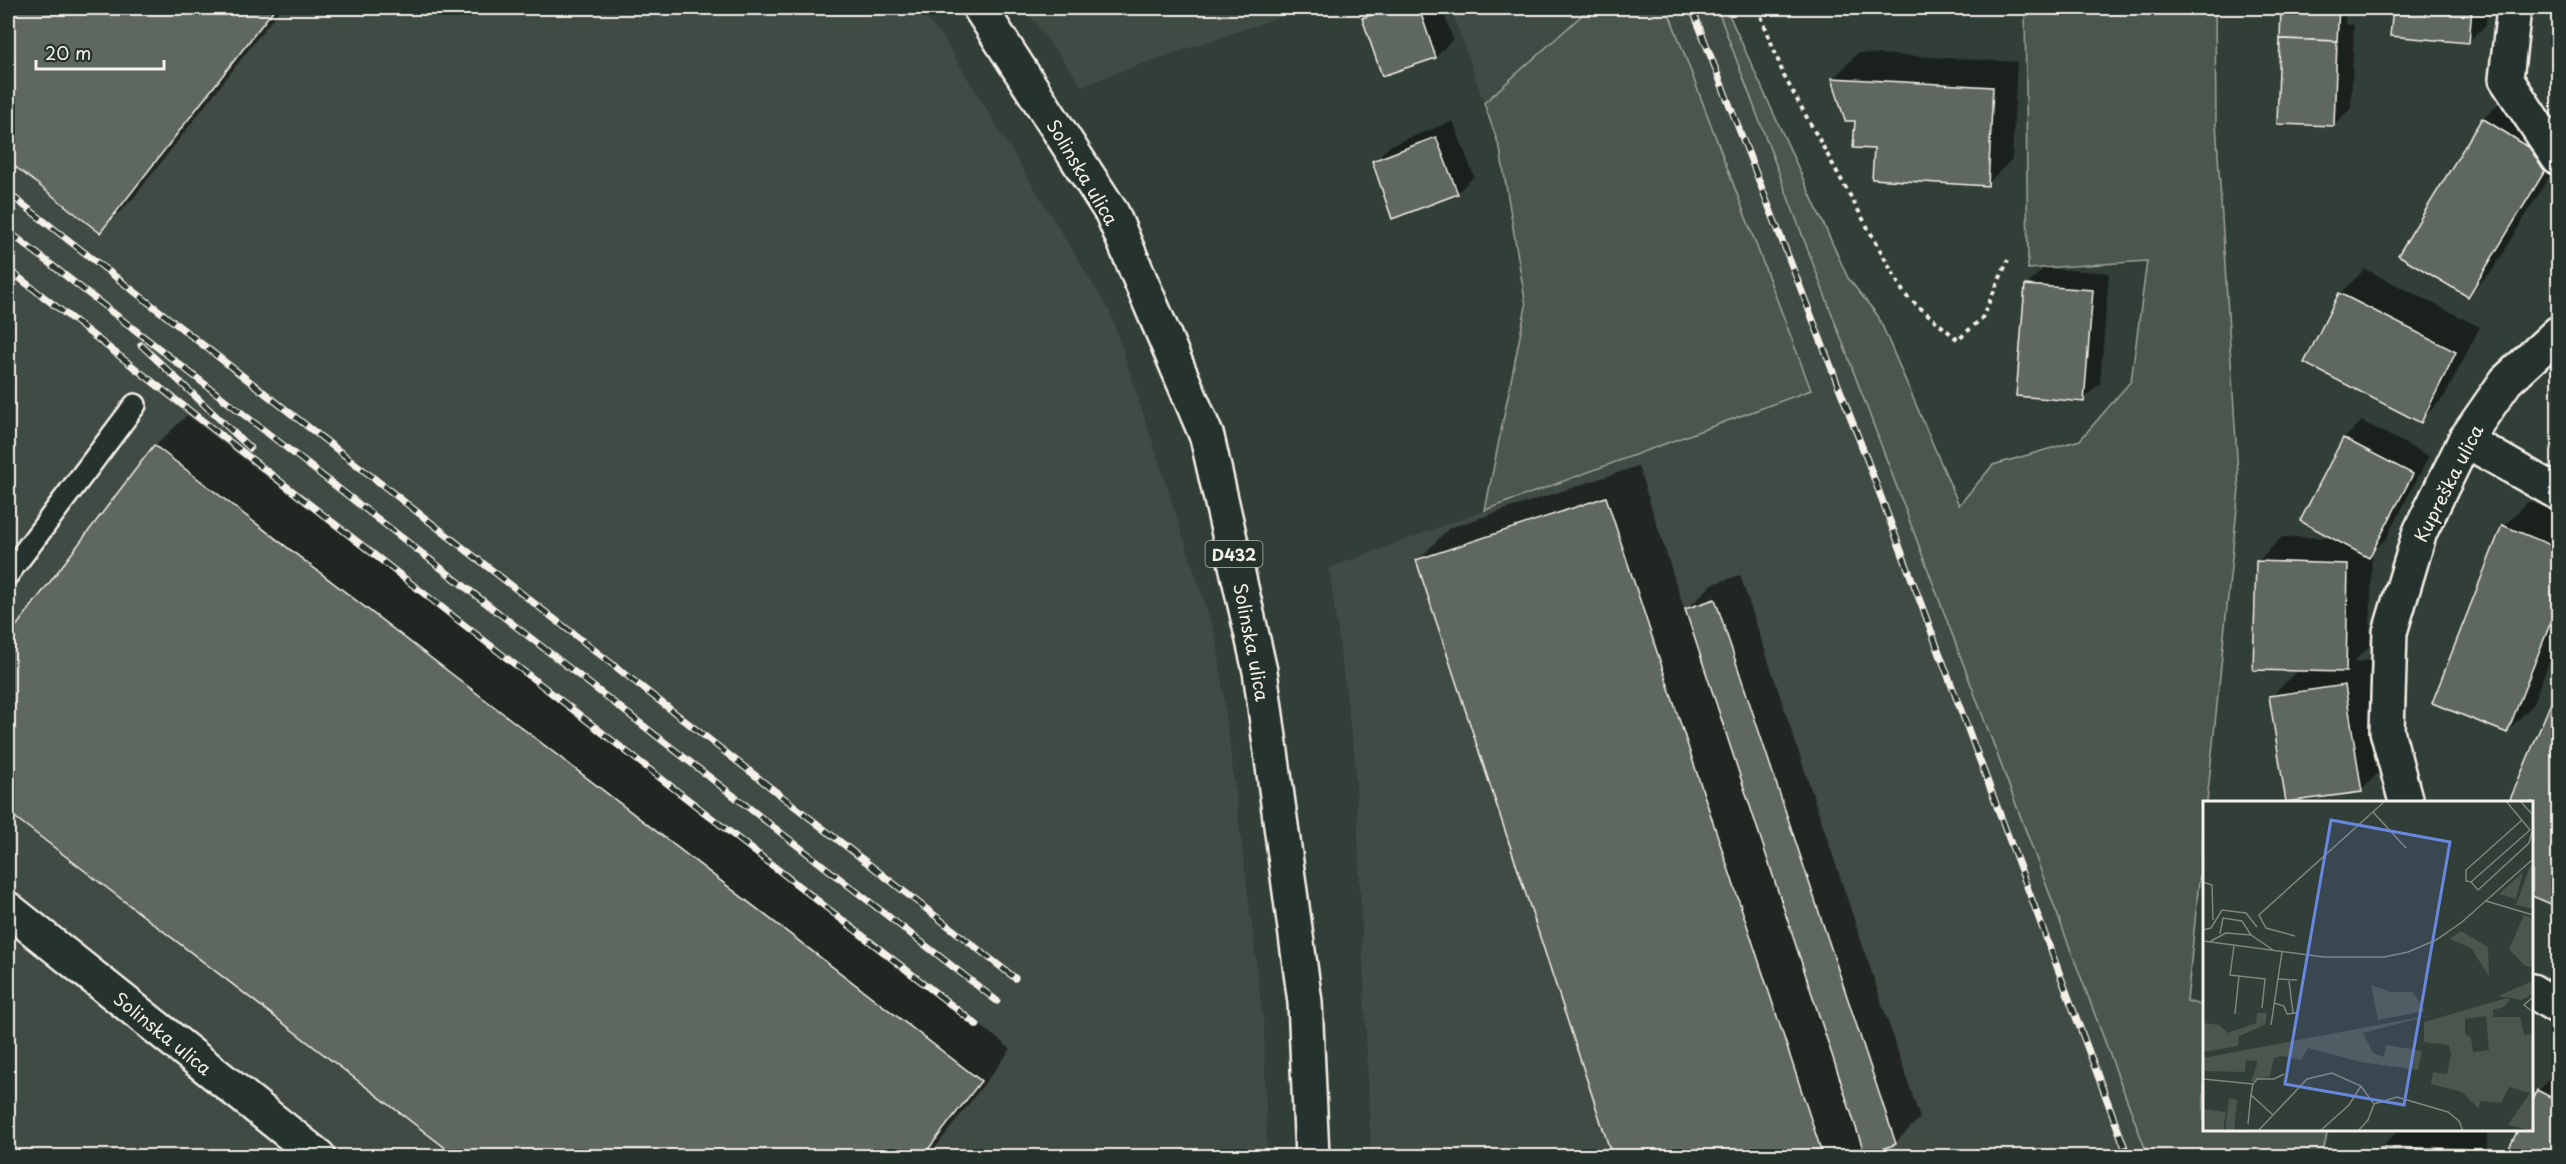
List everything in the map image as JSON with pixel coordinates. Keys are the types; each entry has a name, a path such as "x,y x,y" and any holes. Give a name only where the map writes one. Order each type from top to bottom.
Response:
{"street":[{"name":"Solinska ulica","path":"980,8 1112,213 1207,437 1260,671 1305,1002 1312,1156"},
{"path":"2514,8 2506,80 2559,158"},
{"name":"Kupreška ulica","path":"2406,801 2387,731 2390,632 2420,532 2465,440 2506,381 2559,333"},
{"path":"2465,440 2559,493"},
{"name":"Solinska ulica","path":"8,909 318,1156"},
{"path":"2533,991 2559,1008"}],"lane":[{"path":"8,574 135,405"}],"path":[{"path":"1758,8 1784,76 1905,295 1958,340 1982,318 2008,260"}],"shaded area":[{"path":"8,8 917,8 942,36 1111,314 1217,641 1264,1026 1267,1156 8,1156"},
{"path":"1024,8 1306,8 1082,86"},
{"path":"1451,8 1590,8 1484,103"},
{"path":"1590,8 1667,8 1811,390 1485,510 1526,306 1500,149 1484,103"},
{"path":"1667,8 1717,8 2148,1156 1371,1156 1355,762 1329,568 1811,390"},
{"path":"1717,8 1726,8 1848,278 1878,316 1959,505 1993,465 2080,440 2131,381 2147,261 2028,269 2025,8 2215,8 2216,122 2239,489 2207,801 2203,801 2203,841 2187,1001 2203,1006 2203,1131 2328,1131 2322,1156 2148,1156"}],"building":[{"path":"8,8 275,8 100,233 8,161"},
{"path":"1392,8 1419,8 1436,58 1382,76 1362,18"},
{"path":"2281,8 2339,8 2337,41 2280,39"},
{"path":"2393,8 2472,8 2469,43 2390,36"},
{"path":"2280,39 2337,41 2334,126 2277,124"},
{"path":"1832,78 1993,87 1988,186 1872,179 1874,149 1853,148 1855,121 1845,121"},
{"path":"2482,118 2551,161 2468,297 2398,255"},
{"path":"1436,137 1458,194 1392,219 1372,161"},
{"path":"2025,285 2093,290 2084,402 2016,396"},
{"path":"2339,293 2456,352 2421,423 2304,363"},
{"path":"2343,438 2413,474 2369,558 2300,521"},
{"path":"154,445 981,1081 923,1156 456,1156 8,812 8,637"},
{"path":"1606,497 1823,1156 1612,1156 1416,560"},
{"path":"2502,525 2558,548 2558,604 2507,733 2432,703"},
{"path":"2256,561 2348,564 2346,672 2253,670"},
{"path":"1715,599 1896,1144 1865,1155 1685,609"},
{"path":"2345,685 2362,792 2286,801 2269,696"},
{"path":"2558,686 2558,907 2533,896 2533,801 2509,801"},
{"path":"2537,1090 2558,1101 2558,1156 2505,1156 2518,1131 2533,1131 2533,1100"},
{"path":"2380,1147 2463,1149 2463,1156 2379,1156"}],"railway":[{"path":"1692,8 1866,457 2128,1156"},
{"path":"8,193 1015,978"},
{"path":"8,231 997,1001"},
{"path":"8,269 977,1025"},
{"path":"141,345 250,448"}]}
